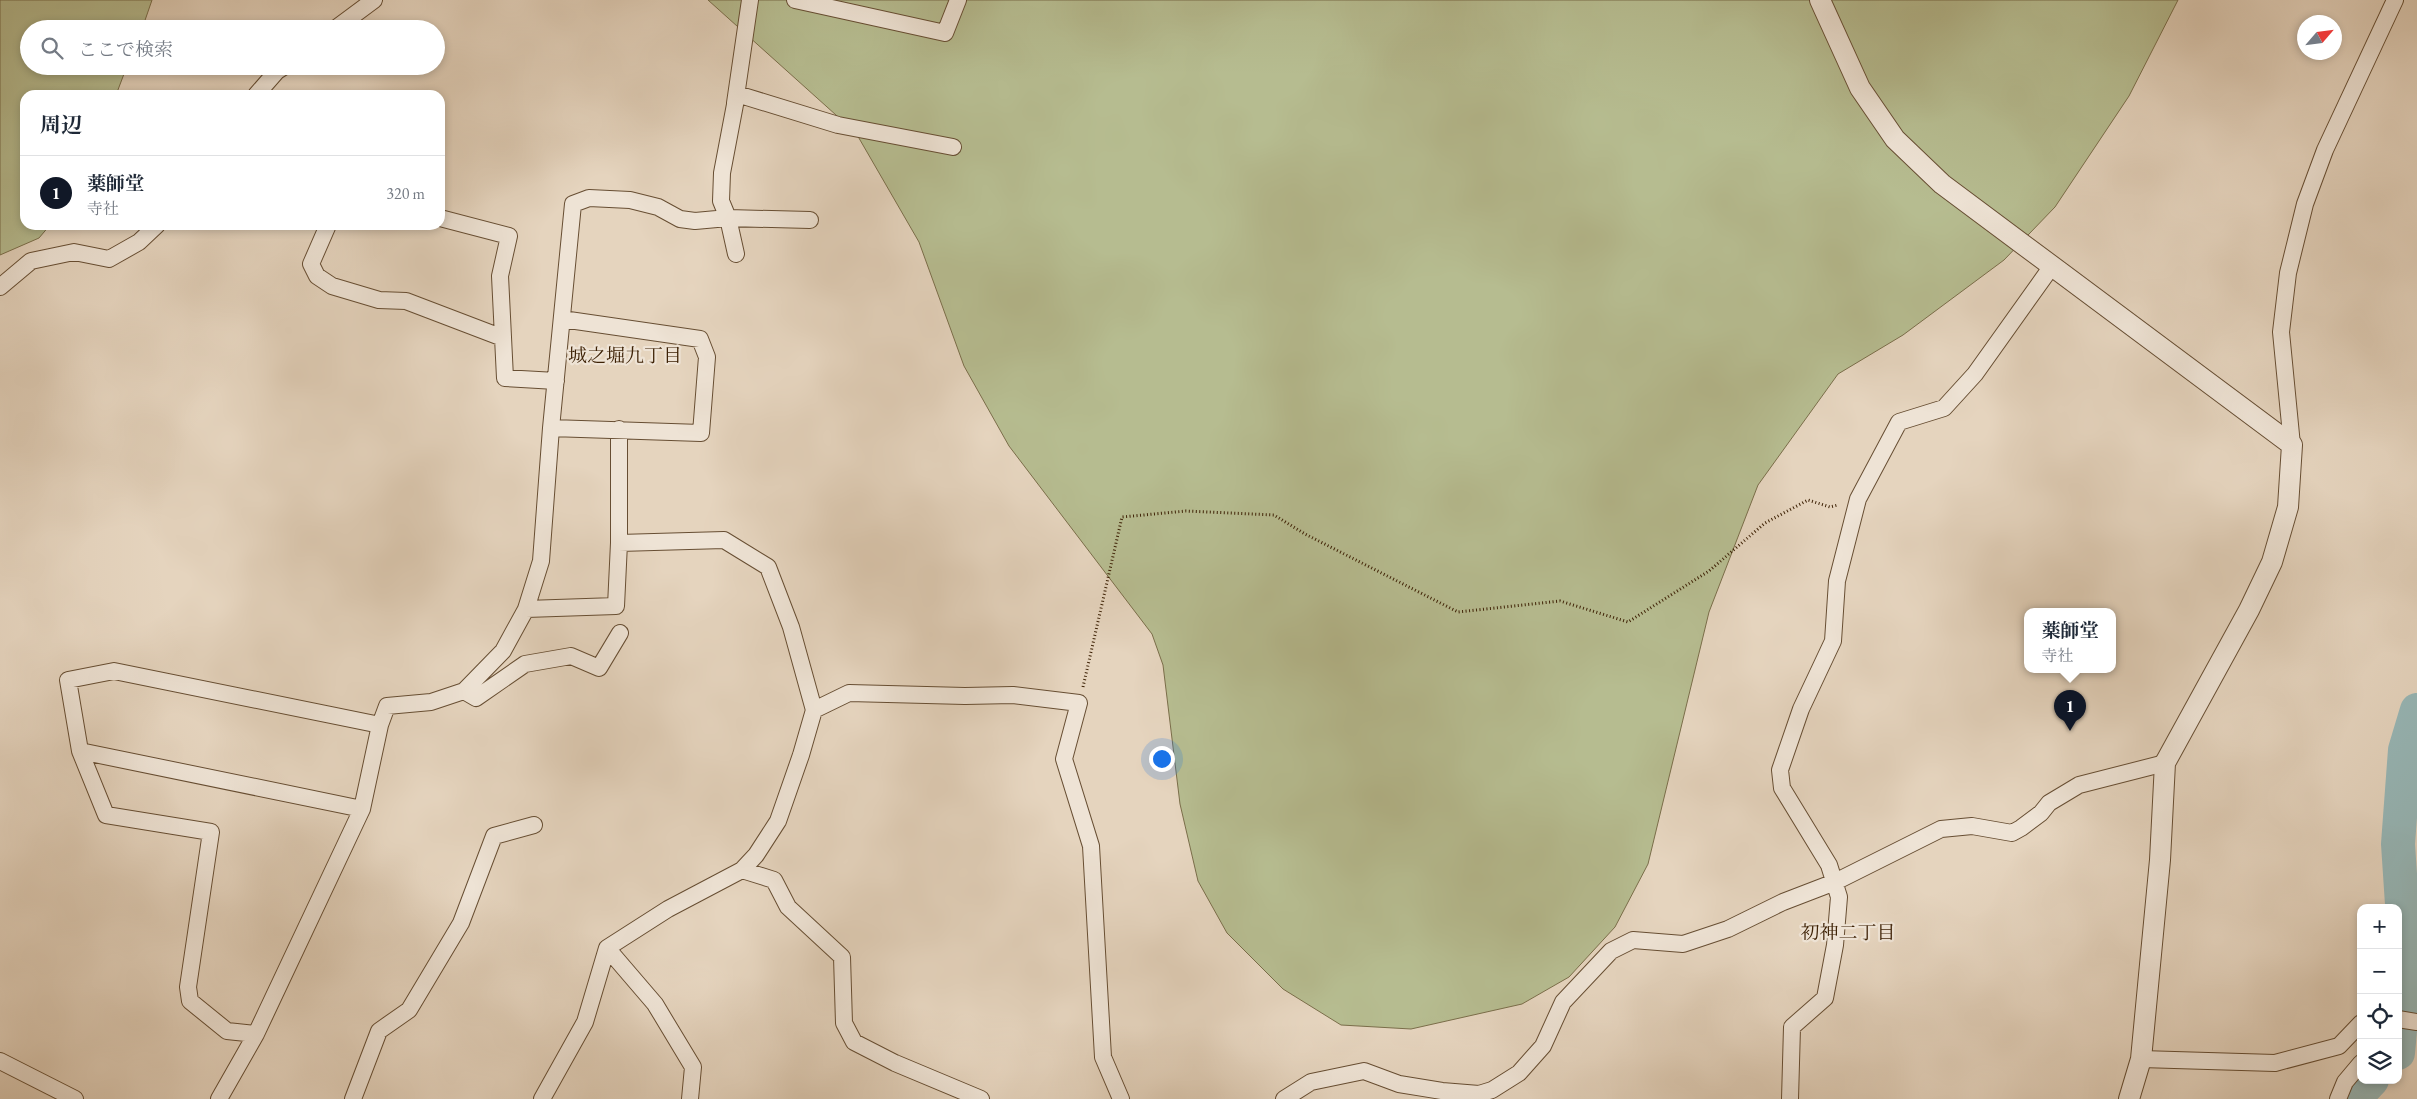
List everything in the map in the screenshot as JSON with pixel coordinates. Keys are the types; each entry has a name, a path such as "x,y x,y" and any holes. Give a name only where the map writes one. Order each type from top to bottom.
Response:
{"street":[{"path":"347,20 374,0"},
{"path":"737,94 734,107 750,0"},
{"path":"795,0 945,33 958,0"},
{"path":"1820,0 1860,88 1895,139 1942,184 2292,446"},
{"path":"2129,1099 2141,1059 2160,860 2165,763 2249,610 2272,562 2288,507 2292,446 2281,332 2288,273 2304,204 2325,150 2395,0"},
{"path":"260,90 274,75"},
{"path":"737,94 838,125 953,147"},
{"path":"736,254 728,218 721,202 722,173 737,94"},
{"path":"219,1099 256,1034 362,809 380,725 387,706 431,702 464,690 503,651 526,609 542,561 551,428 573,204 589,198 630,200 658,207 680,219 695,221 728,218 810,220"},
{"path":"445,219 509,236 500,276 505,378 556,381"},
{"path":"0,287 32,261 74,252 109,259 139,242 152,230"},
{"path":"326,230 311,264 317,276 332,286 379,300 406,300 503,338"},
{"path":"1790,1099 1792,1027 1825,998 1835,945 1839,897 1829,865 1782,788 1780,770 1801,709 1833,641 1837,582 1858,499 1899,422 1944,408 1975,374 2052,266"},
{"path":"551,428 701,433 707,357 700,339 562,320"},
{"path":"526,609 616,606 620,543 619,429"},
{"path":"542,1099 584,1022 607,948 668,908 742,870 756,855 778,821 801,756 814,710 791,627 768,567 724,540 620,543"},
{"path":"464,690 476,698 524,664 571,656 600,668 620,633"},
{"path":"256,1034 227,1031 190,1001 188,987 212,832 106,815 80,750 68,680 114,671 380,725"},
{"path":"814,710 850,693 965,696 1013,695 1079,702 1064,759 1090,846 1103,1057 1121,1099"},
{"path":"80,750 362,809"},
{"path":"1284,1099 1311,1082 1364,1071 1399,1084 1442,1091 1479,1094 1492,1090 1519,1073 1543,1046 1563,1002 1611,951 1633,940 1684,944 1728,929 1783,902 1835,882 1941,829 1972,826 2012,833 2041,813 2049,803 2080,785 2165,763"},
{"path":"353,1099 379,1031 409,1010 462,923 494,836 534,825"},
{"path":"742,870 774,880 788,907 842,957 844,1023 854,1042 895,1063 981,1099"},
{"path":"607,948 655,1004 693,1067 690,1099"},
{"path":"2402,1020 2417,1022"},
{"path":"2141,1059 2275,1063 2339,1046 2357,1027"},
{"path":"0,1061 75,1099"},
{"path":"2338,1099 2345,1082 2357,1068"}],"path":[{"path":"1079,702 1122,517 1186,511 1274,515 1305,534 1458,612 1560,601 1628,622 1709,571 1765,523 1808,500 1830,507 1858,499"}],"green space":[{"path":"0,0 152,0 145,20 20,20 20,75 124,75 118,90 20,90 20,230 46,230 39,238 0,255"},
{"path":"708,0 2178,0 2129,96 2055,207 2004,260 1903,335 1838,374 1758,485 1709,612 1648,864 1615,927 1569,977 1522,1004 1411,1029 1341,1025 1283,989 1227,933 1198,881 1180,804 1163,665 1152,634 1009,446 964,366 919,242 856,133"}],"waterway":[{"path":"2399,1039 2406,965 2398,844 2405,750 2417,710"},
{"path":"2354,1099 2368,1084"}],"place":[{"name":"薬師堂","path":"2070,731"}],"district":[{"name":"城之堀九丁目","path":"625,355"},
{"name":"初神二丁目","path":"1848,932"}]}
